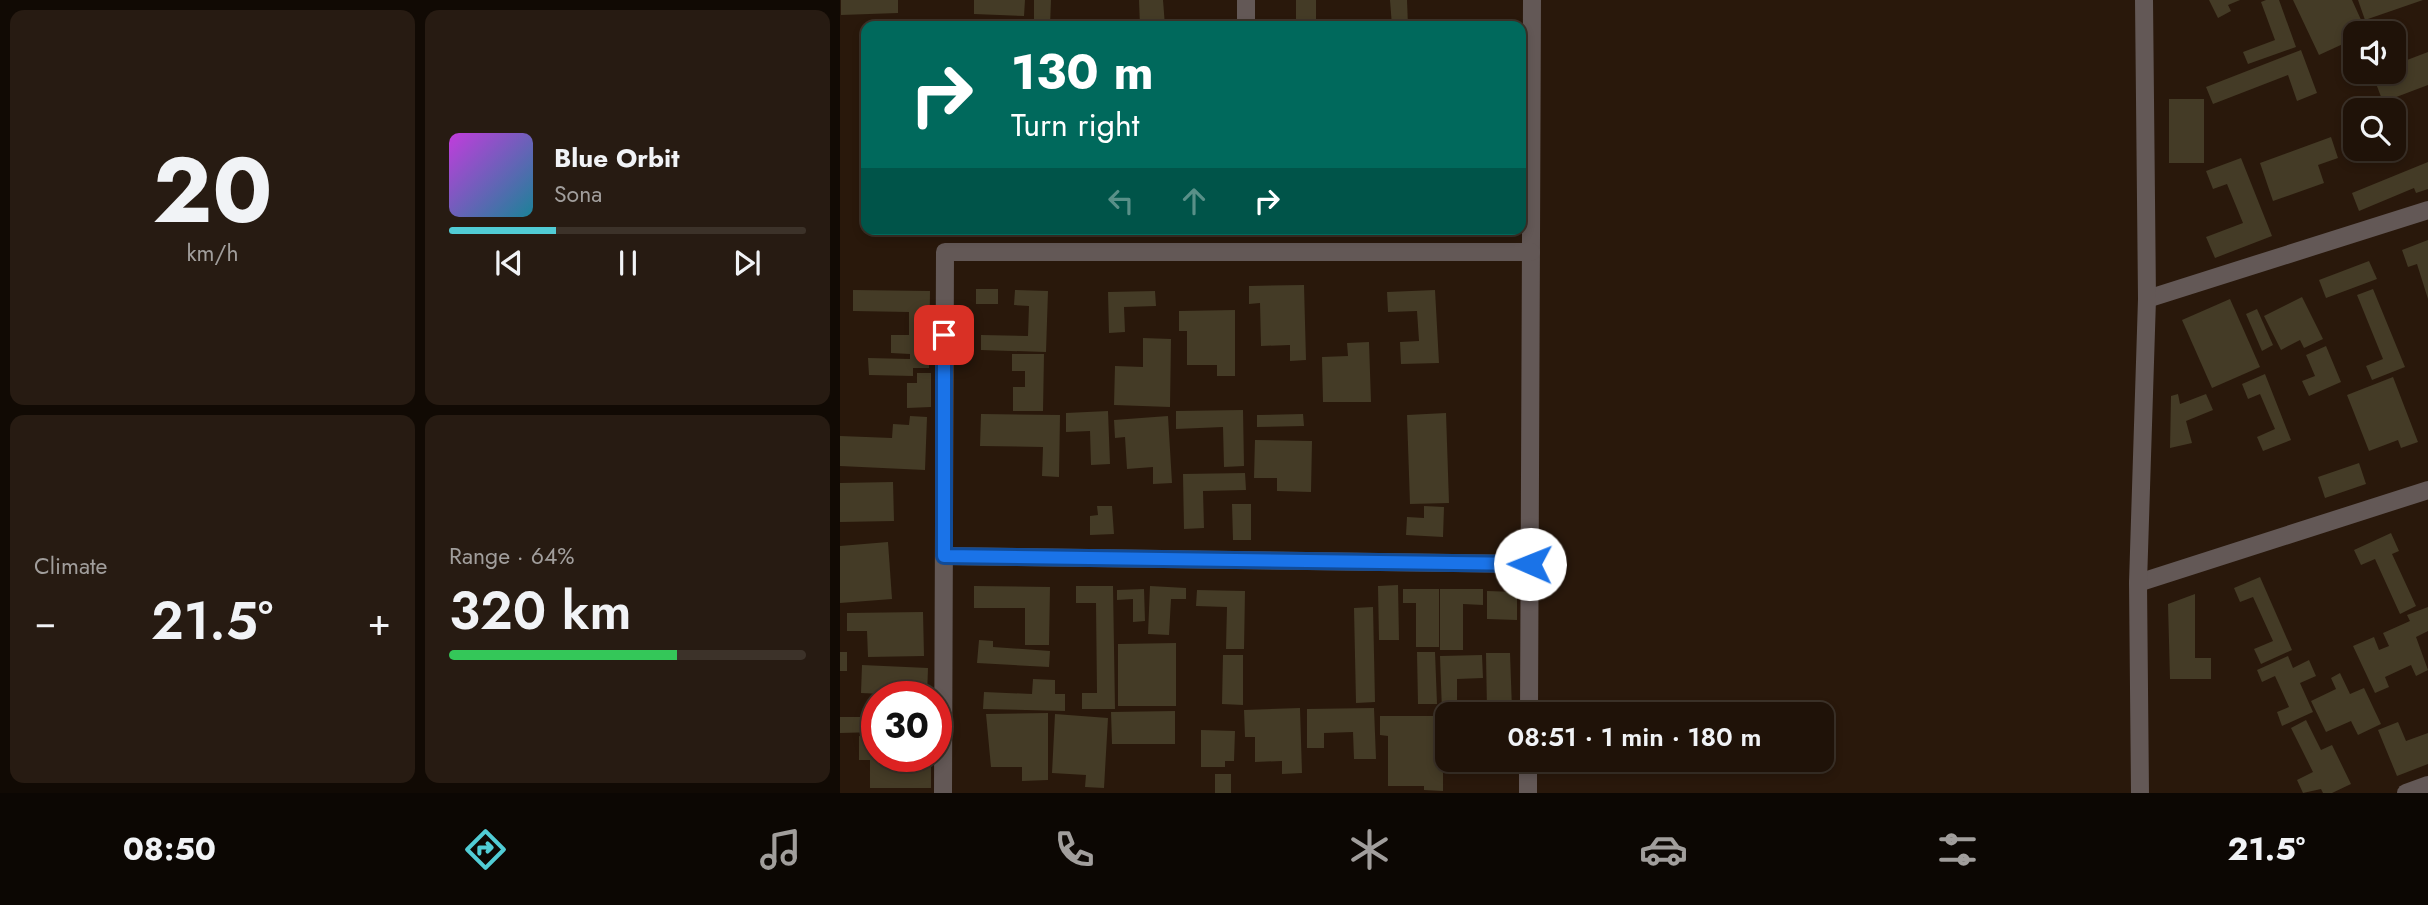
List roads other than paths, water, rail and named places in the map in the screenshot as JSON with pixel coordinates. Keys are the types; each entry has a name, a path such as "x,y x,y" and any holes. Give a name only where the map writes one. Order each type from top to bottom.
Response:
{"street":[{"path":"1246,0 1246,21"},
{"path":"1529,702 1531,252 1526,57 1532,0"},
{"path":"2140,793 2138,583 2147,299 2144,0"},
{"path":"2147,299 2428,211"},
{"path":"943,793 945,252 1531,252"},
{"path":"2138,583 2428,490"},
{"path":"944,556 1530,564"},
{"path":"1528,772 1528,793"},
{"path":"2406,793 2428,785"}]}
